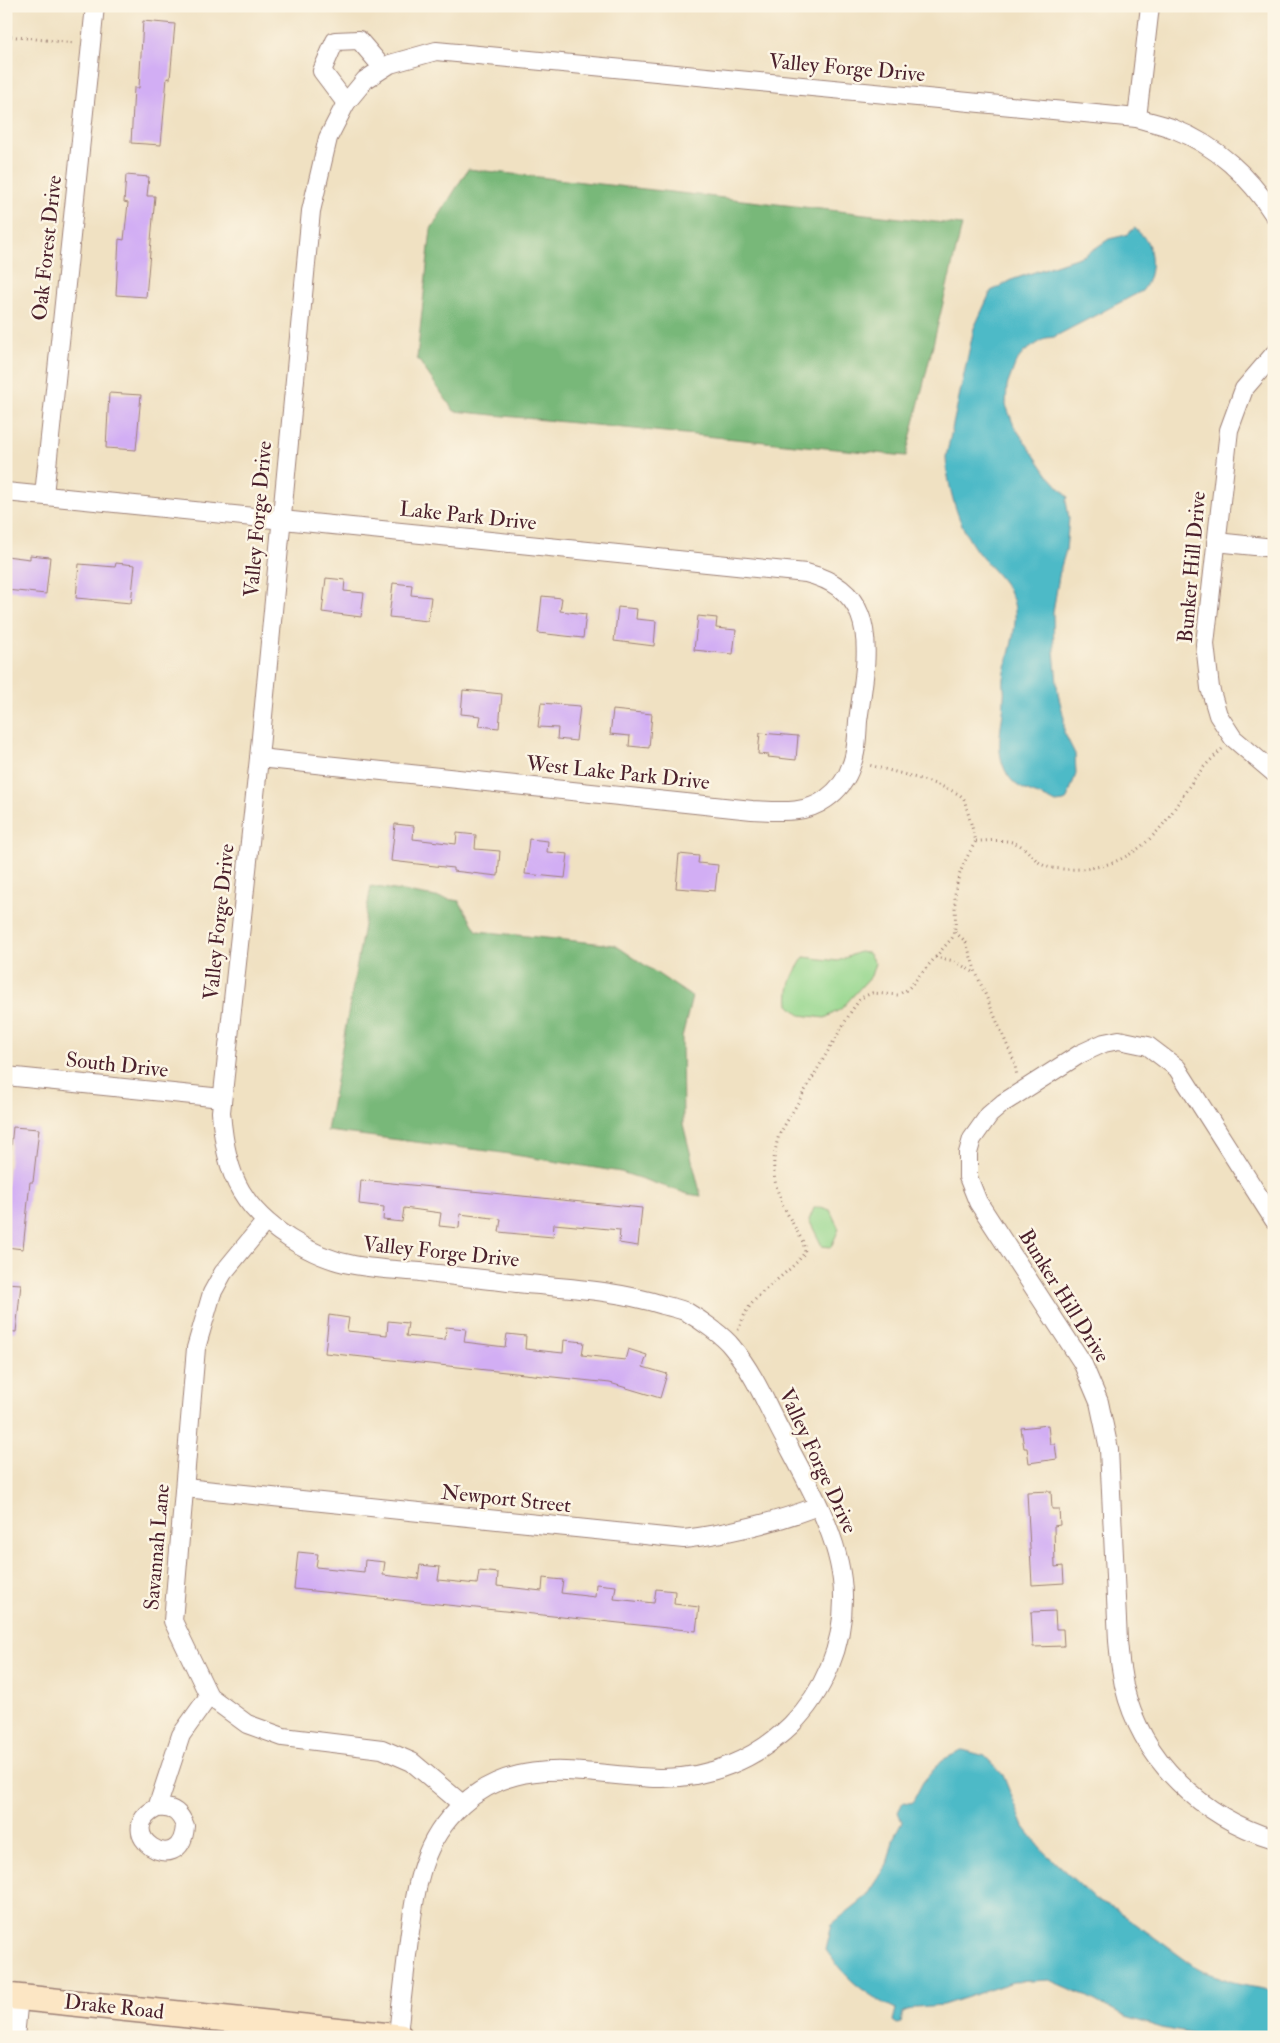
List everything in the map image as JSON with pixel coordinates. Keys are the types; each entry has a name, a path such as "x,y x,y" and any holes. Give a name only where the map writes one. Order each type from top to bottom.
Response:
{"street":[{"name":"Oak Forest Drive","path":"44,495 95,6"},
{"path":"1137,118 1150,6"},
{"path":"346,103 322,71 334,41 359,40 382,68"},
{"name":"Valley Forge Drive","path":"399,2037 415,1894 422,1865 434,1838 444,1823 462,1804 484,1789 503,1780 540,1771 585,1770 656,1778 702,1774 737,1763 778,1737 802,1713 820,1687 832,1659 841,1629 843,1599 840,1568 834,1545 818,1506 754,1378 730,1343 686,1312 623,1294 351,1265 302,1247 265,1222 240,1191 228,1160 222,1131 222,1098 259,758 311,211 328,138 346,103 365,80 390,64 436,51 1137,118 1174,129 1218,152 1261,194 1274,215"},
{"name":"Bunker Hill Drive","path":"1274,354 1244,389 1229,430 1205,644 1210,688 1218,715 1233,738 1274,773"},
{"name":"Lake Park Drive","path":"6,492 806,573 833,583 844,591 854,603 864,628 864,663"},
{"path":"1216,542 1274,548"},
{"name":"West Lake Park Drive","path":"259,758 752,810 801,810 814,806 826,799 846,778 853,760 864,663"},
{"name":"Bunker Hill Drive","path":"1274,1220 1177,1068 1148,1046 1120,1040 1104,1043 1080,1054 1003,1103 981,1125 972,1139 968,1153 968,1177 978,1202 1082,1362 1098,1402 1109,1449 1118,1641 1124,1686 1140,1729 1160,1762 1196,1800 1221,1817 1249,1831 1274,1839"},
{"name":"South Drive","path":"6,1076 222,1098"},
{"name":"Savannah Lane","path":"265,1222 223,1273 212,1293 196,1348 173,1621 209,1696 248,1724 283,1736 382,1749 412,1762 462,1804"},
{"name":"Newport Street","path":"185,1488 684,1539 724,1534 785,1518 818,1506"},
{"path":"156,1808 180,1735 209,1696"},
{"path":"13,1997 15,2037"},
{"name":"Drake Road","path":"13,1997 399,2037"}],"path":[{"path":"6,36 91,45"},
{"path":"976,840 1012,842 1023,847 1036,862 1043,866 1078,869 1107,866 1127,858 1154,835 1199,773 1233,738"},
{"path":"730,1343 736,1335 746,1312 754,1302 798,1262 805,1252 803,1242 775,1185 773,1171 779,1135 852,1010 861,998 872,993 898,995 908,989 952,938 955,932 955,894 959,873 976,840 961,795 948,789 853,760"},
{"path":"955,932 966,942 976,973 1014,1062 1018,1080 1023,1090"},
{"path":"935,957 954,961 976,973"}],"green space":[{"path":"468,169 962,225 906,456 454,411 417,358 431,229"},
{"path":"371,886 459,901 477,931 615,945 692,997 682,1037 683,1124 701,1196 688,1194 621,1172 496,1152 327,1131"},
{"path":"859,952 868,953 875,963 871,976 841,1009 825,1018 800,1015 789,1005 789,991 792,980 804,957 838,961"},
{"path":"821,1207 830,1210 839,1229 831,1247 822,1246 809,1220 814,1208"}],"water":[{"path":"1135,228 1147,242 1151,256 1150,275 1142,291 1054,337 1046,338 1024,352 1016,362 1007,386 1006,405 1014,426 1047,474 1068,497 1066,501 1069,518 1066,550 1060,570 1053,612 1054,651 1058,694 1064,718 1064,732 1075,754 1076,774 1067,799 1064,802 1056,803 1018,786 1007,774 1003,765 1000,739 1004,706 1004,680 1013,636 1015,610 1010,592 974,547 958,516 951,492 946,457 974,328 991,291 1014,279 1085,255 1109,239 1126,235"},
{"path":"963,1750 985,1756 1003,1775 1024,1827 1044,1852 1095,1899 1114,1908 1198,1969 1238,1984 1274,1991 1274,2037 1207,2037 1162,2028 1126,2017 1086,1996 1049,1980 1013,1982 943,2005 916,2007 903,2013 901,2023 897,2024 893,2021 896,2009 856,1984 840,1969 826,1950 832,1924 867,1896 887,1865 894,1837 902,1822 898,1812 903,1802 912,1803 923,1782 942,1760"}],"building":[{"path":"143,21 175,24 170,79 167,78 161,145 131,143 134,88 139,88"},
{"path":"126,175 149,177 147,196 155,196 146,297 116,295 119,239 124,240 128,203 124,202"},
{"path":"109,393 141,395 136,450 106,448"},
{"path":"30,555 50,557 46,594 6,590 6,556 30,559"},
{"path":"116,563 135,565 131,603 76,598 79,564 115,567"},
{"path":"326,578 345,580 344,591 364,593 361,617 322,612"},
{"path":"393,583 412,585 411,595 431,597 428,621 389,617"},
{"path":"542,596 562,598 560,611 586,614 583,638 538,633"},
{"path":"618,607 637,609 636,619 656,621 654,646 614,641"},
{"path":"698,616 717,618 716,628 736,630 733,654 694,650"},
{"path":"463,690 502,694 499,728 479,726 481,716 461,714"},
{"path":"541,703 580,706 576,741 557,739 558,728 538,727"},
{"path":"613,710 652,714 649,748 629,746 630,736 610,734"},
{"path":"760,733 798,736 796,760 758,754"},
{"path":"395,824 414,826 413,839 456,844 457,833 476,835 475,849 500,851 498,876 453,871 453,868 391,861"},
{"path":"529,839 548,841 547,852 568,854 565,878 525,874"},
{"path":"679,854 699,856 698,863 718,865 715,891 676,888"},
{"path":"13,1127 39,1129 33,1182 30,1182 23,1249 6,1247 6,1194"},
{"path":"361,1180 642,1208 638,1246 619,1243 620,1230 554,1224 553,1237 499,1232 501,1219 460,1214 459,1228 439,1226 441,1213 404,1208 402,1222 383,1220 384,1207 359,1204"},
{"path":"6,1283 21,1284 16,1332 6,1331"},
{"path":"329,1315 349,1318 347,1331 387,1335 388,1321 408,1323 406,1336 445,1340 446,1327 466,1329 464,1342 505,1347 507,1334 526,1336 525,1349 563,1353 564,1340 584,1342 582,1355 625,1360 628,1349 647,1355 643,1367 667,1374 660,1398 610,1383 325,1353"},
{"path":"1048,1425 1050,1444 1055,1444 1057,1459 1029,1463 1027,1448 1024,1448 1021,1428"},
{"path":"1051,1491 1052,1509 1059,1509 1060,1525 1054,1526 1055,1567 1063,1566 1064,1583 1032,1585 1027,1492"},
{"path":"298,1552 318,1554 316,1567 364,1572 365,1560 385,1562 383,1575 418,1579 420,1565 440,1567 438,1580 477,1584 479,1571 498,1573 497,1586 542,1591 543,1578 563,1580 561,1593 595,1597 596,1584 616,1586 614,1599 654,1603 656,1589 675,1591 674,1604 699,1607 696,1631 294,1589"},
{"path":"1055,1611 1056,1629 1063,1629 1064,1646 1033,1647 1031,1612"}]}
